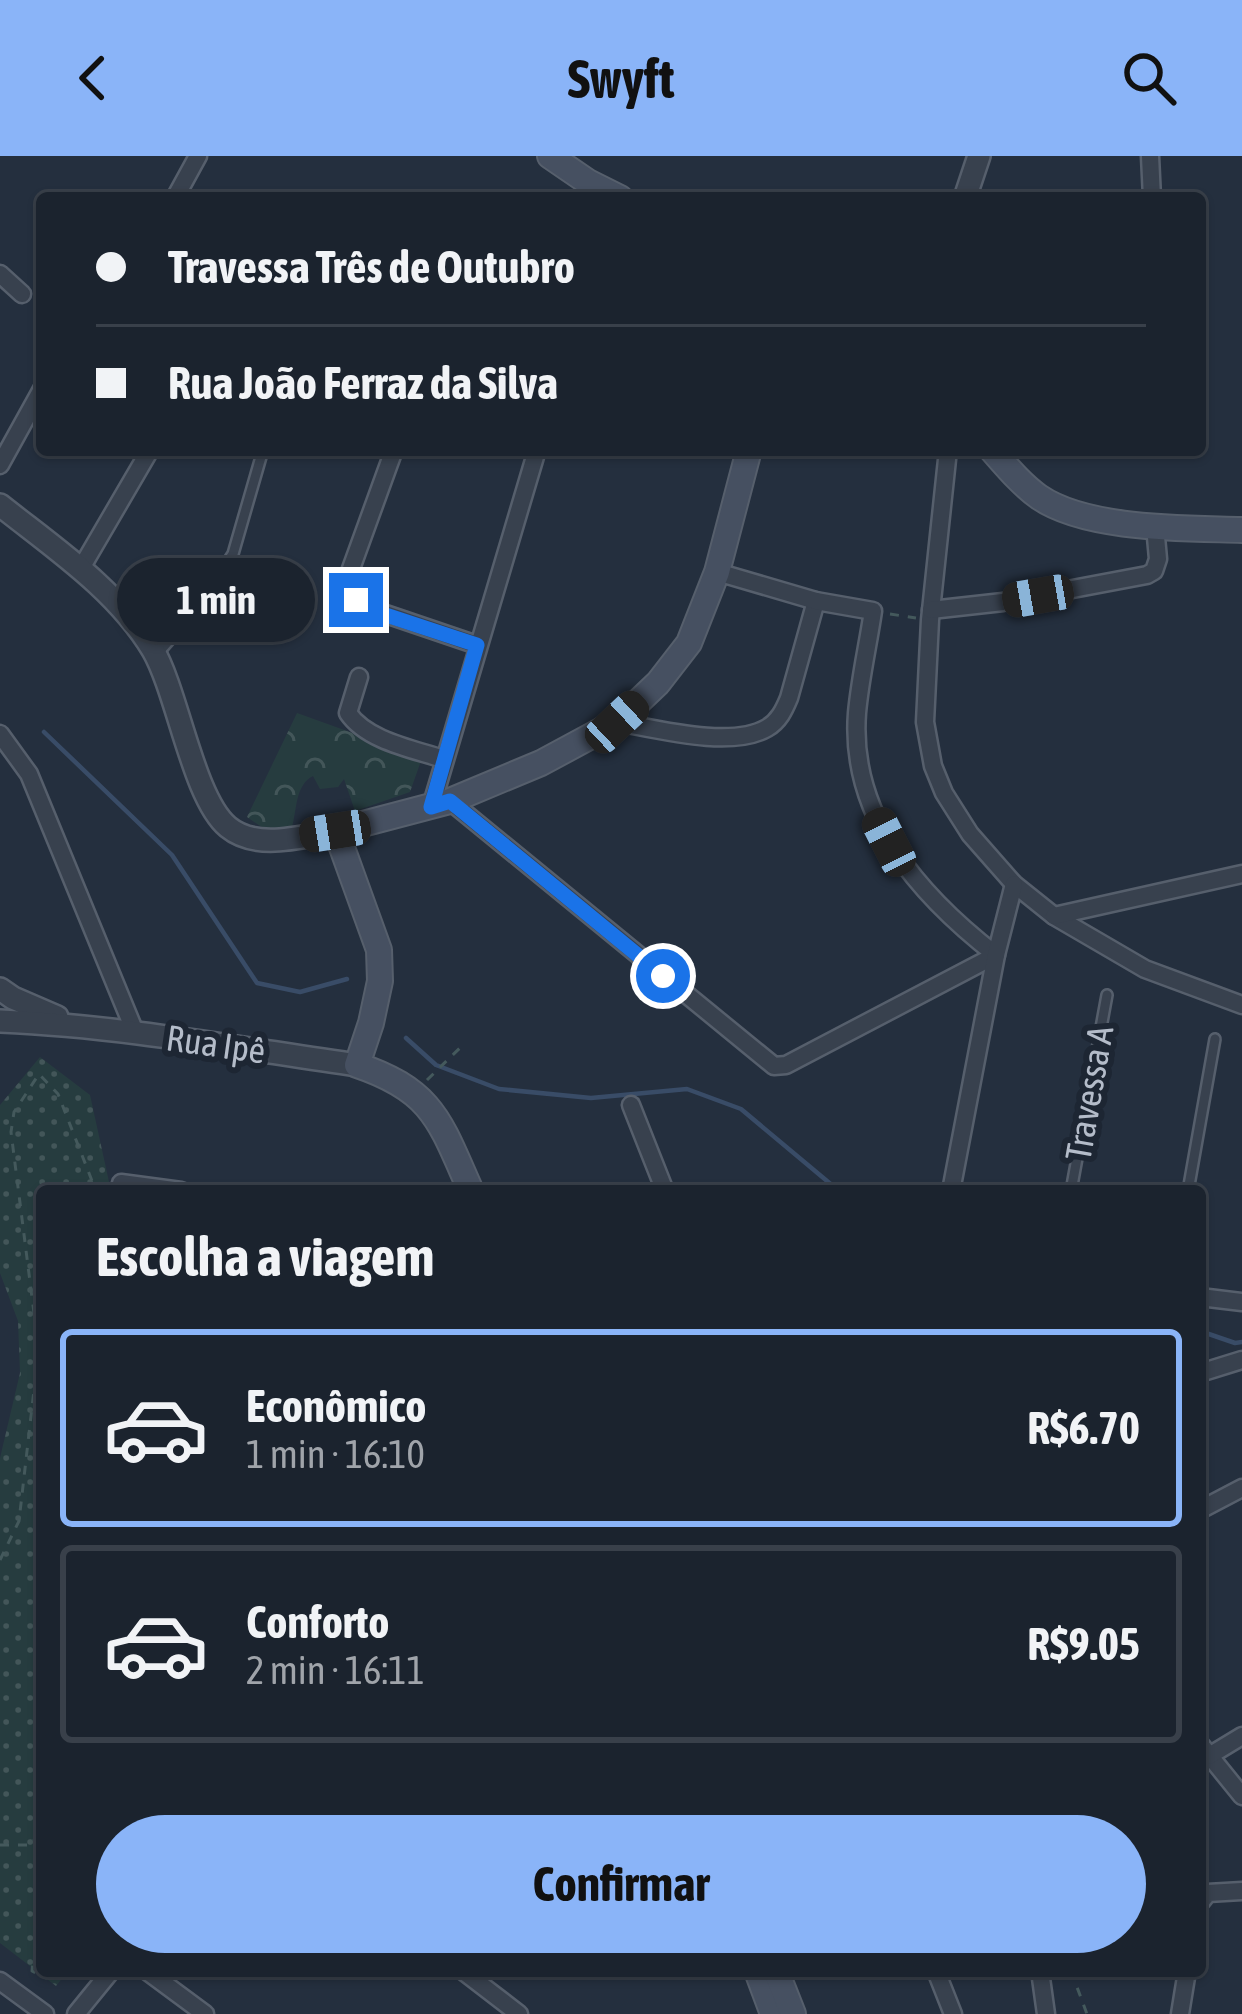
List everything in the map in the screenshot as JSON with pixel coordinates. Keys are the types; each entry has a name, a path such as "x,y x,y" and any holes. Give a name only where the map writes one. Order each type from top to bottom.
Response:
{"main road":[{"path":"550,156 607,192"},
{"path":"468,1185 432,1111 415,1092 357,1065 380,981 380,950 335,831 440,804 541,763 617,722 689,643 716,572 747,456"},
{"path":"997,456 1016,478 1058,507 1155,526 1242,530"},
{"path":"759,1977 773,2014"},
{"path":"778,1977 793,2014"}],"street":[{"path":"179,192 198,156"},
{"path":"967,192 979,156"},
{"path":"1150,156 1152,192"},
{"path":"2,283 22,294"},
{"path":"0,464 36,400"},
{"path":"80,570 146,456"},
{"path":"392,456 348,577 350,592 365,607 477,645"},
{"path":"534,456 443,759 440,804 774,1066 786,1065 996,955"},
{"path":"947,456 926,722 933,766 944,793 970,834 1014,884 1054,916 1145,969 1242,1005"},
{"path":"0,506 80,570 135,623 156,656 204,788 228,827 259,840 335,831"},
{"path":"931,615 1147,575 1157,565 1155,526"},
{"path":"716,572 816,601 873,611 857,716 859,759 869,803 909,874 996,955"},
{"path":"617,722 712,736 740,736 771,726 789,698 816,601"},
{"path":"358,676 348,713 354,722 443,759"},
{"path":"0,734 29,774 135,1032"},
{"path":"1054,916 1242,874"},
{"path":"952,1185 1014,884"},
{"name":"Rua Ipê","path":"0,989 75,1024"},
{"name":"Rua Ipê","path":"0,1021 75,1024 357,1065"},
{"path":"631,1105 663,1185"},
{"path":"121,1183 136,1185"},
{"path":"1206,1298 1242,1302"},
{"path":"1206,1370 1242,1360"},
{"path":"1206,1507 1242,1488"},
{"path":"1206,1750 1242,1736"},
{"path":"1206,1751 1242,1796"},
{"path":"1206,1896 1242,1891"},
{"path":"76,2014 106,1977"},
{"path":"155,1977 205,2014"},
{"path":"471,1977 519,2014"},
{"path":"938,1977 953,2014"},
{"path":"1041,1977 1046,2014"},
{"path":"1180,2014 1186,1977"},
{"path":"0,1981 45,2014"}],"lane":[{"path":"156,656 195,611 233,554 261,456"},
{"name":"Travessa A","path":"1072,1185 1107,995"},
{"path":"1190,1185 1215,1039"}],"path":[{"path":"873,611 931,615"},
{"path":"430,1076 464,1044"},
{"path":"0,1560 19,1520 35,1381 36,1329 11,1132 14,1112 39,1074 58,1094 94,1185"},
{"path":"0,1845 31,1845 36,1837"},
{"path":"1073,1977 1087,2014"}],"green space":[{"path":"297,713 422,758 410,792 355,811 344,779 338,787 320,789 313,776 300,792 292,827 266,830 247,817"},
{"path":"40,1057 90,1095 110,1185 36,1185 36,1971 0,1943 0,1458 20,1373 18,1321 0,1273 0,1105"}],"waterway":[{"path":"44,732 172,855 257,983 300,992 347,979"},
{"path":"406,1038 436,1065 499,1089 591,1098 687,1089 741,1109 832,1185"},
{"path":"1206,1333 1242,1342"}],"route":[{"path":"356,600 386,615 477,645 431,807 450,801 663,976"}]}
